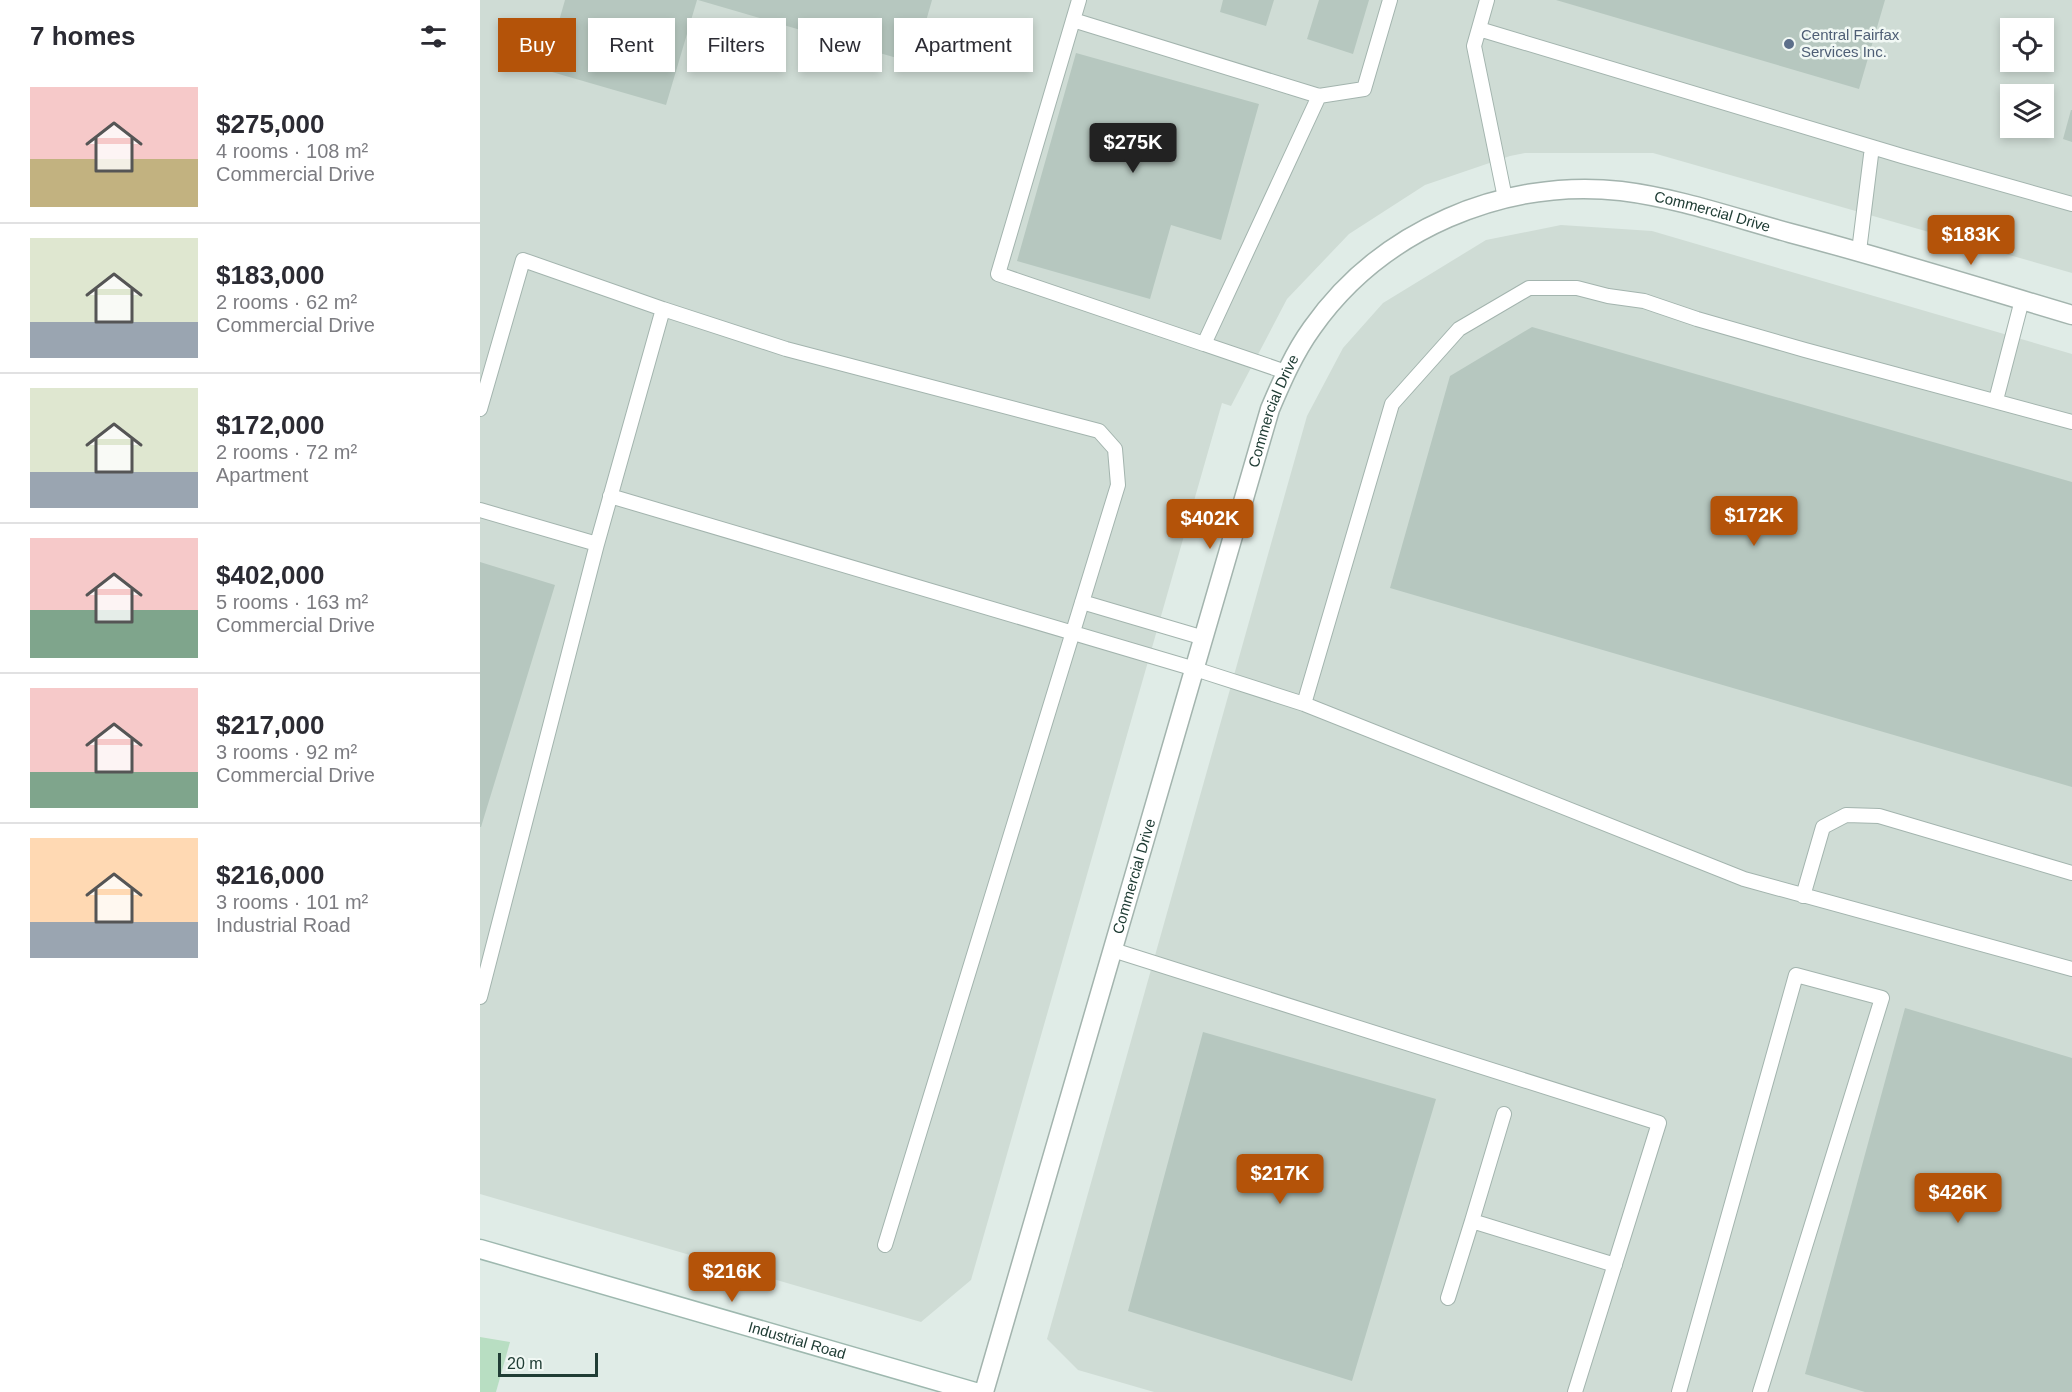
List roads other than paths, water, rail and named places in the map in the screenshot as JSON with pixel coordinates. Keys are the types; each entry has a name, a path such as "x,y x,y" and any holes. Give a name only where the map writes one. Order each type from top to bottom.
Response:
{"street":[{"name":"Commercial Drive","path":"984,1392 1270,409 1286,372 1312,328 1338,295 1368,267 1401,242 1443,220 1505,198 1568,188 1621,191 1672,201 1859,251 2072,315"},
{"name":"Industrial Road","path":"480,1249 954,1389 975,1392"}],"lane":[{"path":"1079,0 998,274 1286,372"},
{"path":"1073,20 1319,96 1364,89 1390,0"},
{"path":"1486,0 1474,46 1505,198"},
{"path":"1479,28 1902,156 2072,204"},
{"path":"1204,344 1319,96"},
{"path":"1859,251 1872,147"},
{"path":"480,409 523,260 786,349 1099,431 1115,449 1118,485 885,1245"},
{"path":"1304,704 1392,404 1459,329 1529,288 1577,288 1608,296 1644,301 1805,350 2072,422"},
{"path":"1996,400 2022,300"},
{"path":"480,997 597,544 663,309"},
{"path":"610,496 1195,669 1304,704 1744,879 2072,969"},
{"path":"480,510 597,544"},
{"path":"1082,602 1204,638"},
{"path":"1803,896 1823,827 1846,815 1879,816 2072,873"},
{"path":"1113,950 1659,1123 1575,1392"},
{"path":"1679,1392 1796,975 1882,998 1760,1392"},
{"path":"1448,1298 1504,1114"},
{"path":"1472,1221 1615,1265"}],"place":[{"name":"Central Fairfax Services Inc.","path":"1789,44"}]}
